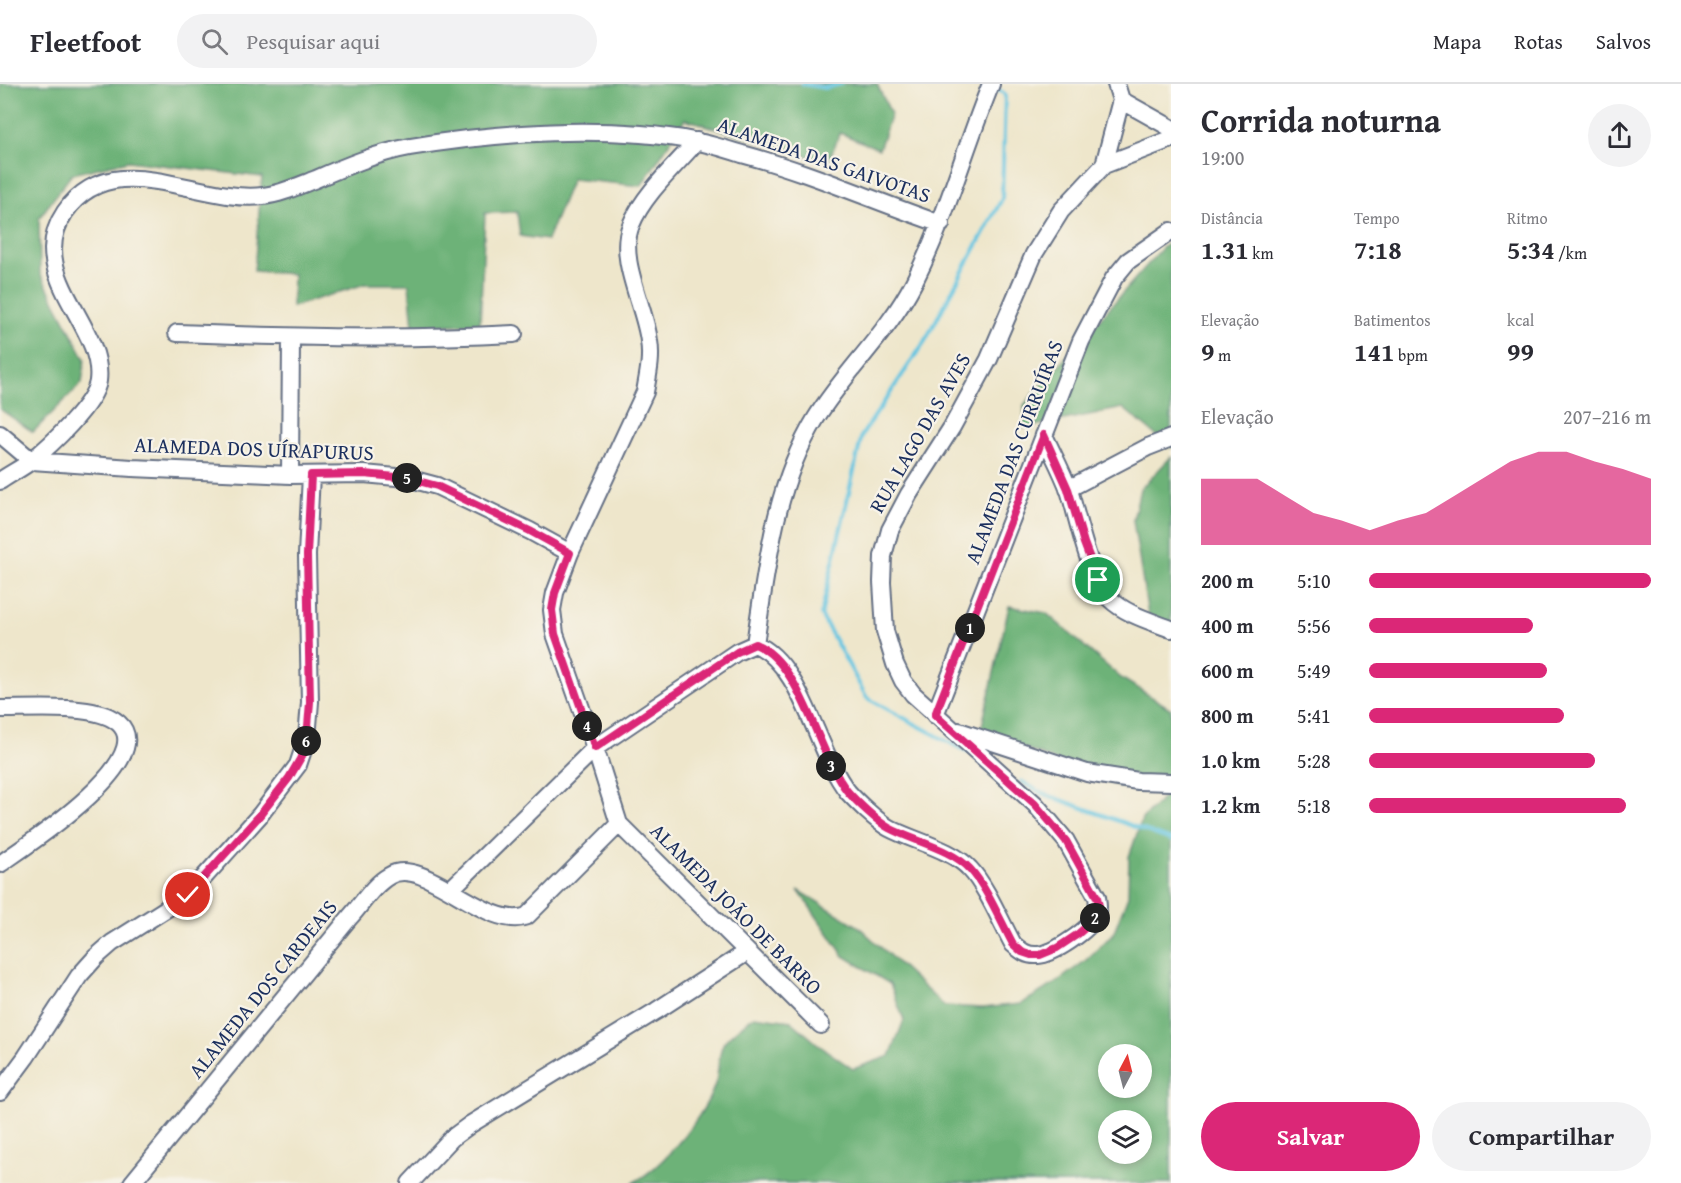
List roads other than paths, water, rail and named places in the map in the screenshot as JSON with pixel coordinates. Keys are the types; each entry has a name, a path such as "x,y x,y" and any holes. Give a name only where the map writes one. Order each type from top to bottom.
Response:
{"street":[{"path":"450,890 595,748 737,652 755,644 774,522 783,487 796,455 816,417 886,326 913,285 941,224 991,84"},
{"path":"1118,92 1171,128"},
{"name":"RUA LAGO DAS AVES","path":"1104,165 1118,92"},
{"name":"ALAMEDA DAS GAIVOTAS","path":"0,481 32,460 81,413 93,396 98,382 98,367 89,341 59,280 54,251 56,232 64,214 80,194 99,183 121,178 146,179 228,196 261,196 280,193 360,161 406,148 457,140 533,134 652,135 697,141 761,159 828,181 941,224"},
{"name":"RUA LAGO DAS AVES","path":"755,644 776,659 792,680 831,766 849,792 887,827 957,858 970,869 1013,944 1022,952 1040,955 1057,948 1095,919 1099,906 1097,897 1066,841 1035,804 935,715 903,681 885,631 883,556 890,530 909,494 952,427 989,359 1034,254 1062,211 1104,165 1171,139"},
{"path":"619,824 555,634 552,610 555,593 570,553 645,392 650,342 626,241 632,223 650,195 697,141"},
{"name":"ALAMEDA DAS CURRUÍRAS","path":"935,715 1081,340 1114,278 1128,261 1171,231"},
{"path":"177,333 291,338 438,338 513,334"},
{"path":"290,475 291,338"},
{"path":"0,434 32,460"},
{"path":"1044,435 1068,489 1098,580 1108,597 1140,617 1171,628"},
{"path":"1068,489 1148,447 1171,438"},
{"name":"ALAMEDA DOS UÍRAPURUS","path":"32,460 132,468 290,475 364,474 407,478 427,483 530,531 570,553"},
{"path":"0,1092 79,976 96,957 112,943 188,895 260,815 298,765 307,738 310,702 307,555 311,475"},
{"path":"0,709 90,711 110,718 120,725 125,732 126,745 124,755 115,769 88,798 0,864"},
{"path":"952,729 1087,773 1138,781 1171,782"},
{"name":"ALAMEDA DOS CARDEAIS","path":"132,1183 376,886 387,877 395,873 409,872 504,918 521,919 527,916 619,824"},
{"name":"ALAMEDA JOÃO DE BARRO","path":"619,824 821,1025"},
{"path":"410,1183 452,1138 471,1124 656,1011 747,952"}],"waterway":[{"path":"803,84 825,88 841,84"},
{"path":"967,752 867,698 821,615 862,435 925,341 1002,199 1005,94 995,88"},
{"path":"1021,781 1042,793 1171,840"}]}
